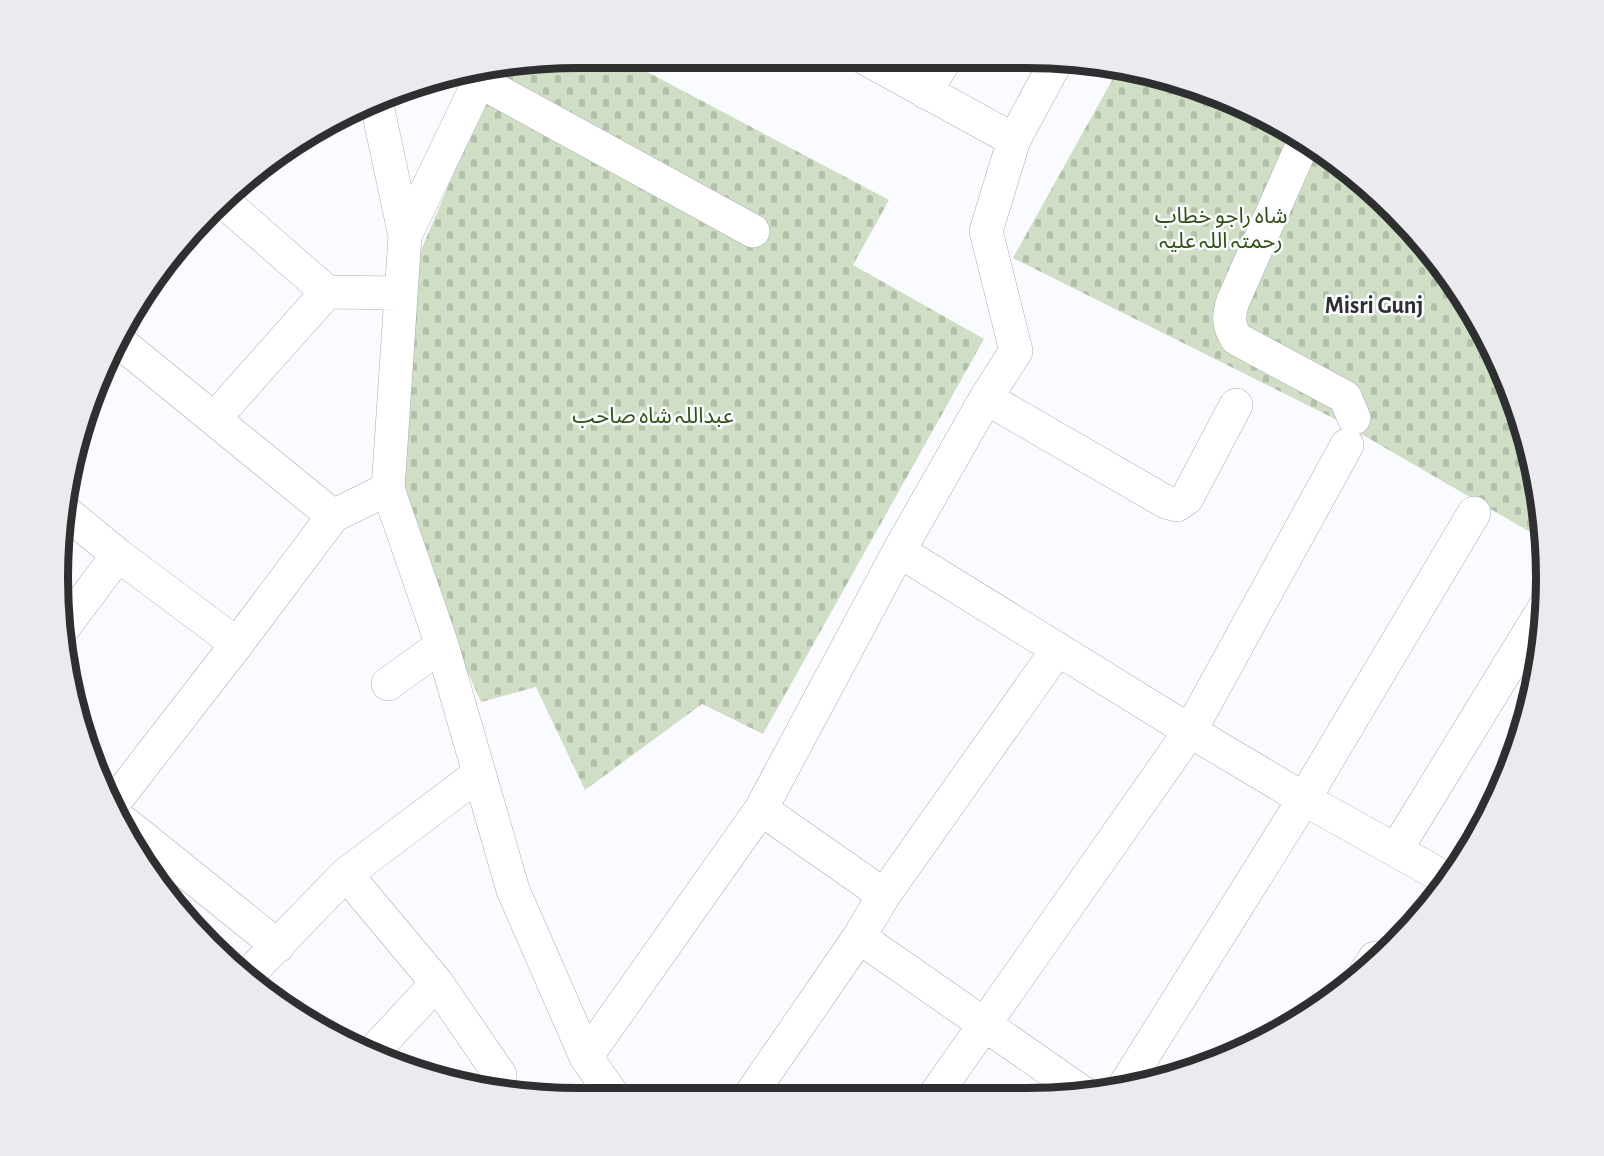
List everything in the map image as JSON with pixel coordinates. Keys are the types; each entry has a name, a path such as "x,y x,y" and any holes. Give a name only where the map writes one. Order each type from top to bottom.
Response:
{"street":[{"path":"882,68 1014,140"},
{"path":"925,92 940,68"},
{"path":"586,1057 760,809 899,551 986,398 1016,351 986,231 1014,140 1052,69"},
{"path":"484,76 753,231"},
{"path":"405,236 481,77"},
{"path":"378,108 405,236 388,489 442,645 513,890 586,1057 608,1088"},
{"path":"940,1088 1190,731 1350,432 1346,397 1237,339 1229,328 1233,301 1301,148"},
{"path":"229,206 327,292 401,293"},
{"path":"214,419 327,292"},
{"path":"124,345 333,516"},
{"path":"986,398 1166,502 1177,505 1187,498 1236,405"},
{"path":"117,798 333,516 388,489"},
{"path":"1129,1078 1304,799 1474,513"},
{"path":"71,517 118,555 237,644"},
{"path":"899,551 1190,731 1304,799 1441,875"},
{"path":"70,620 118,555"},
{"path":"1396,850 1534,625"},
{"path":"388,684 442,645"},
{"path":"755,1088 860,937 884,895 1058,650"},
{"path":"252,971 346,874 479,774"},
{"path":"760,809 884,895"},
{"path":"135,831 278,946"},
{"path":"346,874 437,983 500,1075"},
{"path":"860,937 1073,1086"},
{"path":"377,1047 437,983"}],"green space":[{"name":"عبداللہ شاہ صاحب","path":"640,68 889,200 853,265 984,339 763,734 702,704 585,790 536,687 481,702 413,550 395,486 414,267 495,74 511,72 545,69"},
{"name":"شاہ راجو خطاب رحمتہ اللہ علیہ","path":"1115,75 1190,95 1252,120 1310,154 1363,194 1410,241 1450,294 1484,352 1509,414 1527,478 1534,534 1337,420 1013,258"}],"district":[{"name":"Misri Gunj","path":"1374,306"}]}
